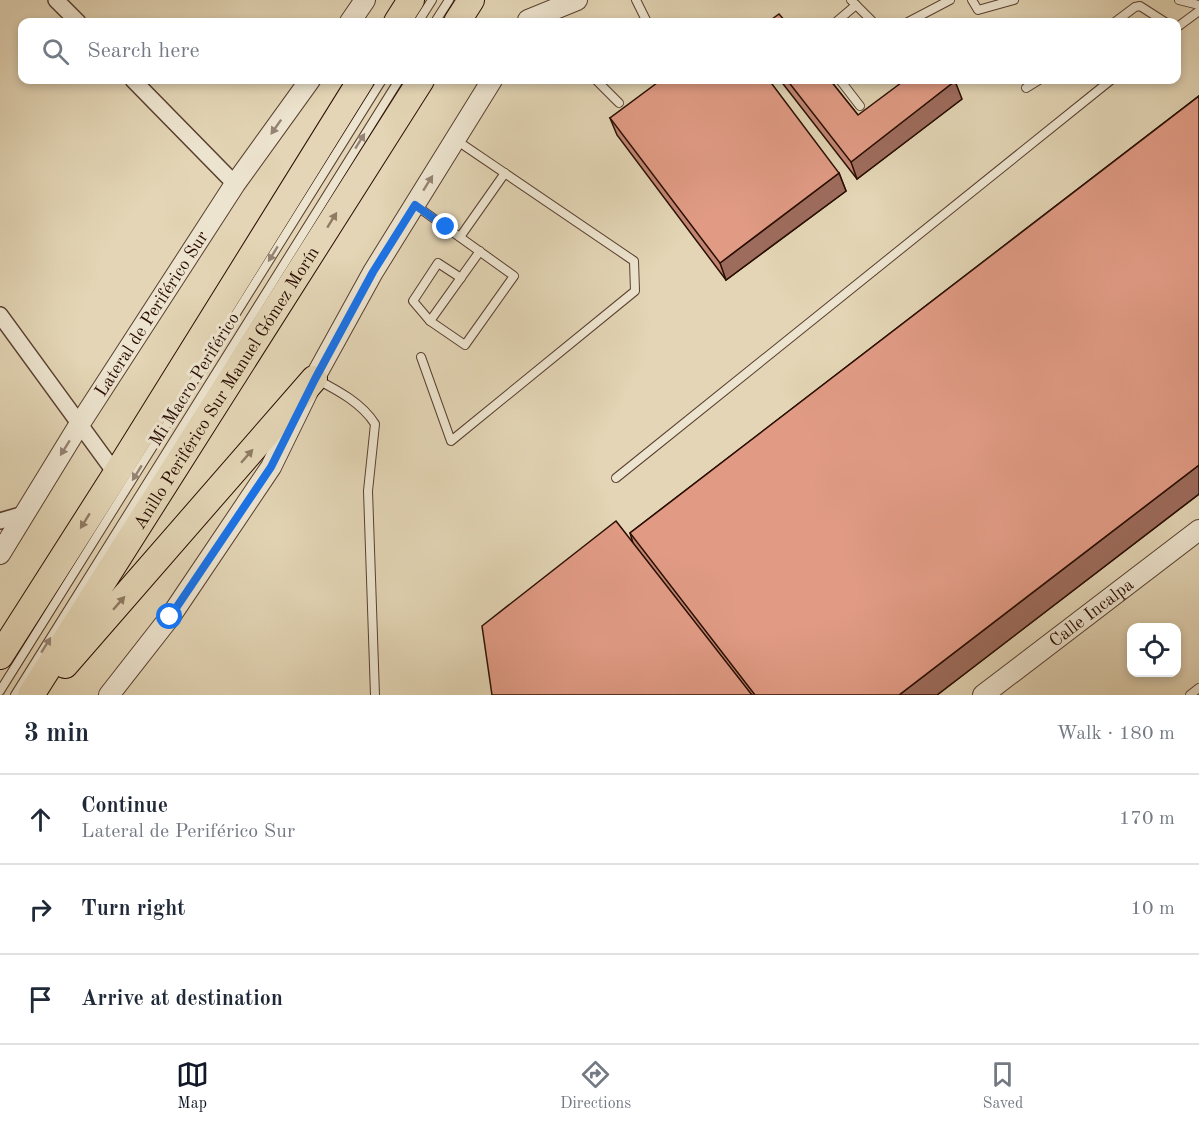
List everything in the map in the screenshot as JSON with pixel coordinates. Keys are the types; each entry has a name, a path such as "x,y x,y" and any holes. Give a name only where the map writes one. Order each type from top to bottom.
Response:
{"highway":[{"path":"400,18 411,0"},
{"path":"460,18 471,0"},
{"path":"0,656 9,634 116,474 359,84"},
{"name":"Anillo Periférico Sur Manuel Gómez Morín","path":"31,695 418,84"},
{"path":"40,695 315,379"}],"street":[{"path":"56,0 74,18"},
{"path":"530,18 541,0"},
{"path":"537,18 578,0"},
{"path":"352,18 362,2"},
{"path":"138,84 236,184"},
{"name":"Lateral de Periférico Sur","path":"0,554 79,425 236,184 307,84"},
{"path":"109,695 170,617 271,467 373,272 489,84"},
{"path":"0,315 116,474"},
{"path":"0,521 24,514"},
{"name":"Calle Incalpa","path":"983,695 1197,536"}],"lane":[{"path":"421,18 432,0"},
{"path":"437,18 448,0"},
{"path":"636,0 645,18"},
{"path":"916,18 950,0"},
{"path":"972,0 978,10 1014,0"},
{"path":"1179,0 1199,5"},
{"path":"839,18 853,2 869,18"},
{"path":"1120,18 1140,6 1159,18"},
{"path":"1181,24 1199,11"},
{"name":"Mi Macro Periférico","path":"0,691 379,84"},
{"name":"Mi Macro Periférico","path":"15,695 397,84"},
{"path":"600,84 619,103"},
{"path":"843,84 860,106"},
{"path":"1026,88 1032,84"},
{"path":"616,478 1103,84"},
{"path":"421,357 451,441 635,291 634,261 455,139"},
{"path":"460,237 505,172"},
{"path":"415,205 514,276 465,345 430,321 413,301 438,263 461,278"},
{"path":"430,321 480,251"},
{"path":"315,379 340,391 370,415 375,424 368,491 375,695"},
{"path":"1190,695 1199,688"}],"building":[{"path":"656,84 772,84 839,173 720,263 610,118"},
{"path":"790,84 833,84 858,115 900,84 951,84 851,162"},
{"path":"1199,96 1199,465 899,695 755,695 630,533"},
{"path":"616,521 752,695 492,695 482,626"}],"route":[{"path":"170,617 271,467 373,272 415,205 446,227"}]}
